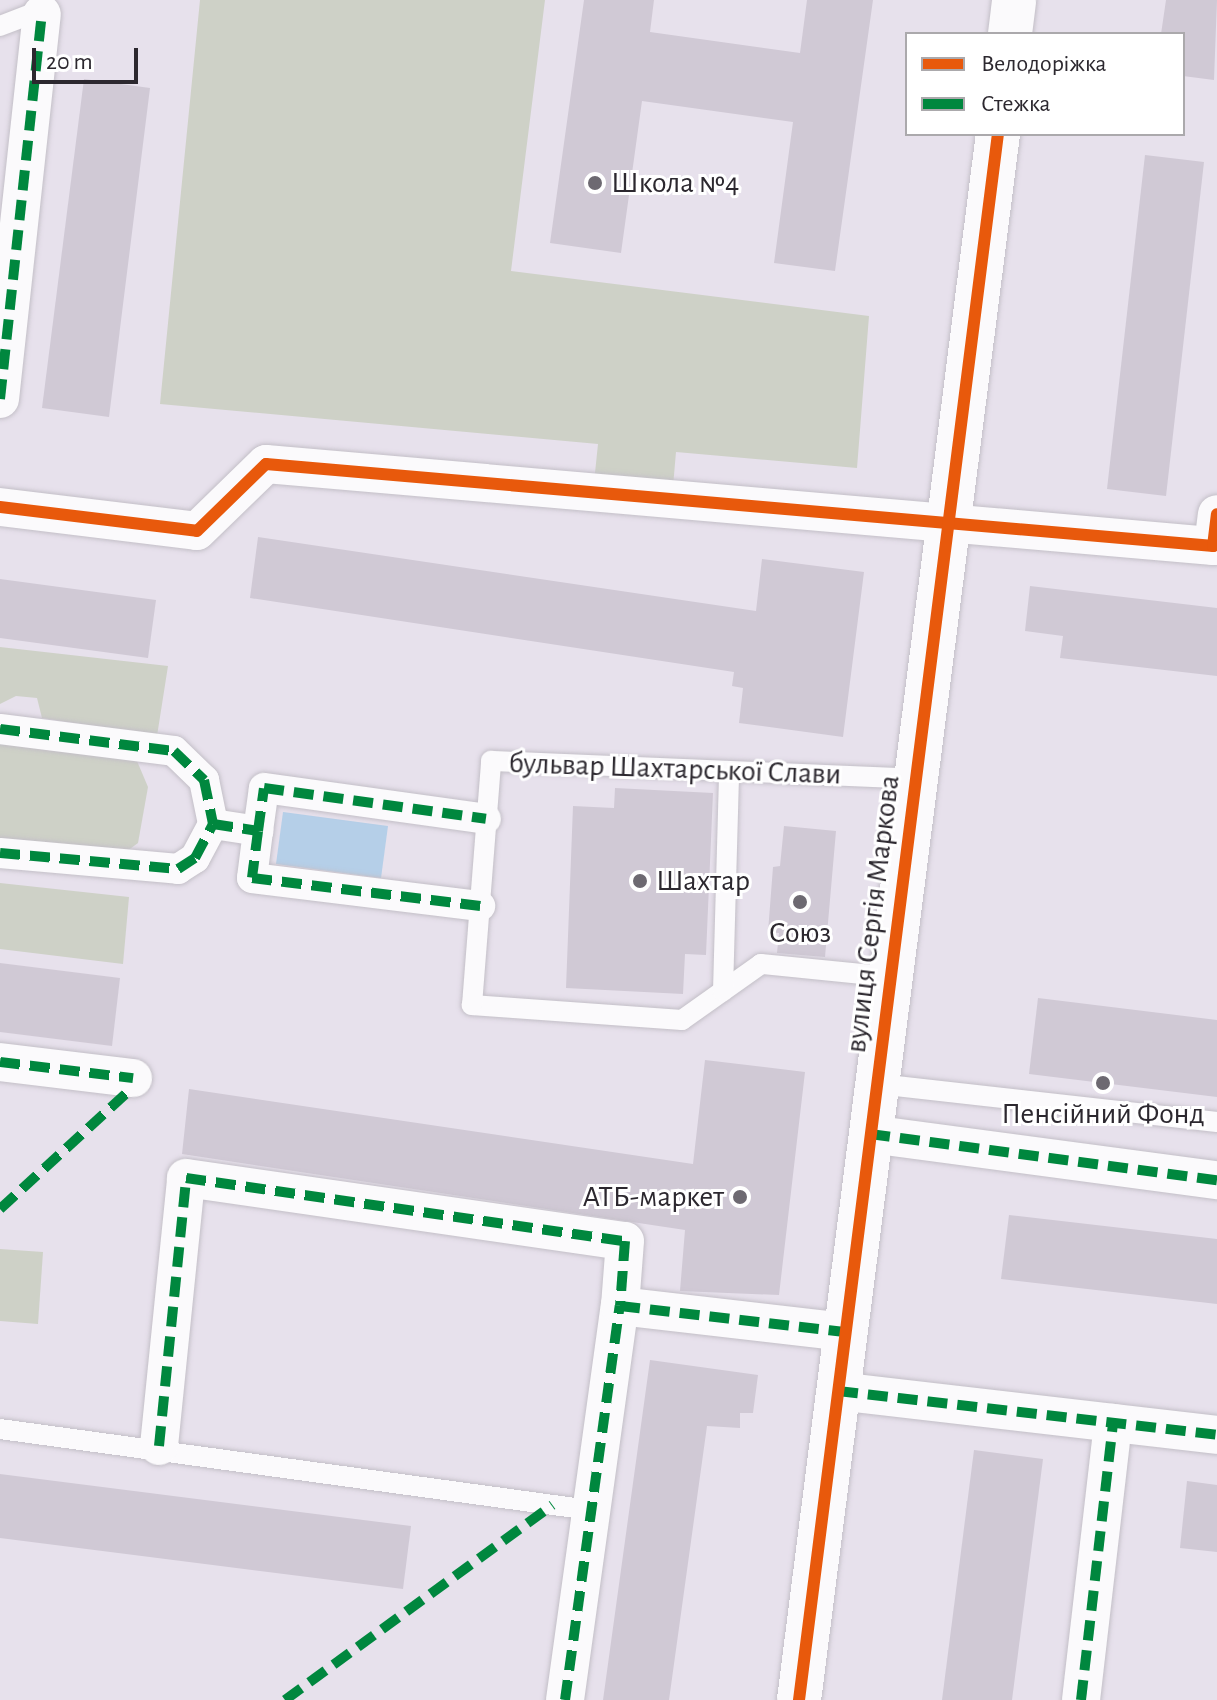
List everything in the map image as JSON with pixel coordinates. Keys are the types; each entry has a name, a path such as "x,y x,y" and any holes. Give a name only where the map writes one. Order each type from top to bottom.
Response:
{"street":[{"path":"1010,32 1014,0"},
{"path":"0,399 42,7"},
{"name":"вулиця Сергія Маркова","path":"799,1700 998,136"},
{"path":"0,507 197,531 266,464 949,522 1216,536"},
{"path":"0,729 174,751 204,780 213,824 207,843 178,869 0,853"},
{"name":"бульвар Шахтарської Слави","path":"480,906 252,878 264,788 486,819"},
{"path":"213,824 258,831"},
{"path":"0,1062 133,1078"},
{"path":"870,1134 1217,1180"},
{"path":"159,1446 186,1178 625,1241 620,1306 565,1700"},
{"path":"620,1306 845,1332"},
{"path":"838,1391 1217,1435"},
{"path":"1081,1700 1113,1423"}],"lane":[{"path":"0,26 42,7"},
{"name":"бульвар Шахтарської Слави","path":"892,977 761,964 682,1020 472,1005 491,761 917,779"},
{"path":"723,991 729,771"},
{"path":"878,1084 1217,1122"},
{"path":"0,1429 159,1446 590,1510"}],"shaded area":[{"path":"200,0 545,0 511,271 869,316 857,468 676,452 672,498 593,492 598,444 160,404"},
{"path":"0,647 168,666 157,736 42,718 37,698 16,696 0,704"},
{"path":"0,739 137,761 148,787 138,843 127,851 0,839"},
{"path":"0,883 129,897 123,964 0,949"},
{"path":"0,1249 43,1252 38,1324 0,1321"}],"water":[{"path":"283,812 388,826 381,878 276,864"}],"building":[{"name":"Школа №4","path":"584,0 654,0 650,32 800,53 807,0 873,0 835,271 774,263 793,122 642,101 621,253 550,243"},
{"path":"1166,0 1217,0 1214,80 1185,76 1185,32 1161,32"},
{"path":"84,79 150,88 109,417 42,408"},
{"path":"1145,155 1204,162 1166,496 1107,489"},
{"path":"258,537 756,611 762,559 864,572 843,737 739,723 743,688 732,686 734,672 250,598"},
{"path":"0,579 156,600 148,658 0,638"},
{"path":"1030,586 1217,608 1217,676 1060,658 1063,636 1025,631"},
{"name":"Шахтар","path":"615,788 713,793 706,955 685,954 683,994 566,988 573,806 614,808"},
{"name":"Союз","path":"784,826 836,831 825,957 777,953 779,933 768,932 773,867 780,866"},
{"path":"0,963 120,978 112,1046 0,1032"},
{"path":"1038,998 1217,1020 1217,1097 1029,1074"},
{"path":"705,1060 805,1072 779,1295 680,1291 685,1230 182,1154 189,1089 693,1164"},
{"path":"1009,1215 1217,1239 1217,1304 1001,1279"},
{"path":"650,1360 758,1375 753,1413 740,1413 740,1428 707,1426 669,1700 603,1700"},
{"path":"974,1450 1043,1459 1012,1700 942,1700"},
{"path":"0,1474 411,1526 403,1589 0,1538"},
{"path":"1187,1481 1217,1485 1217,1552 1180,1548"}],"marked path":[{"path":"0,399 42,14"},
{"path":"0,729 174,751 204,780 213,824 258,831 264,788 486,819"},
{"path":"0,853 178,869 195,858 213,824"},
{"path":"258,831 252,878 480,906"},
{"path":"0,1062 133,1078"},
{"path":"0,1209 131,1089"},
{"path":"870,1134 1217,1180"},
{"path":"159,1446 186,1178 625,1241 620,1306"},
{"path":"565,1700 620,1306 845,1332"},
{"path":"838,1391 1217,1435"},
{"path":"1081,1700 1113,1423"},
{"path":"285,1700 552,1505"}],"cycle path":[{"path":"799,1700 998,136"},
{"path":"0,507 197,531 266,464 1213,546 1217,514"}],"place":[{"name":"Школа №4","path":"595,183"},
{"name":"Шахтар","path":"640,881"},
{"name":"Союз","path":"800,902"},
{"name":"Пенсійний Фонд","path":"1103,1083"},
{"name":"АТБ-маркет","path":"740,1197"}]}
